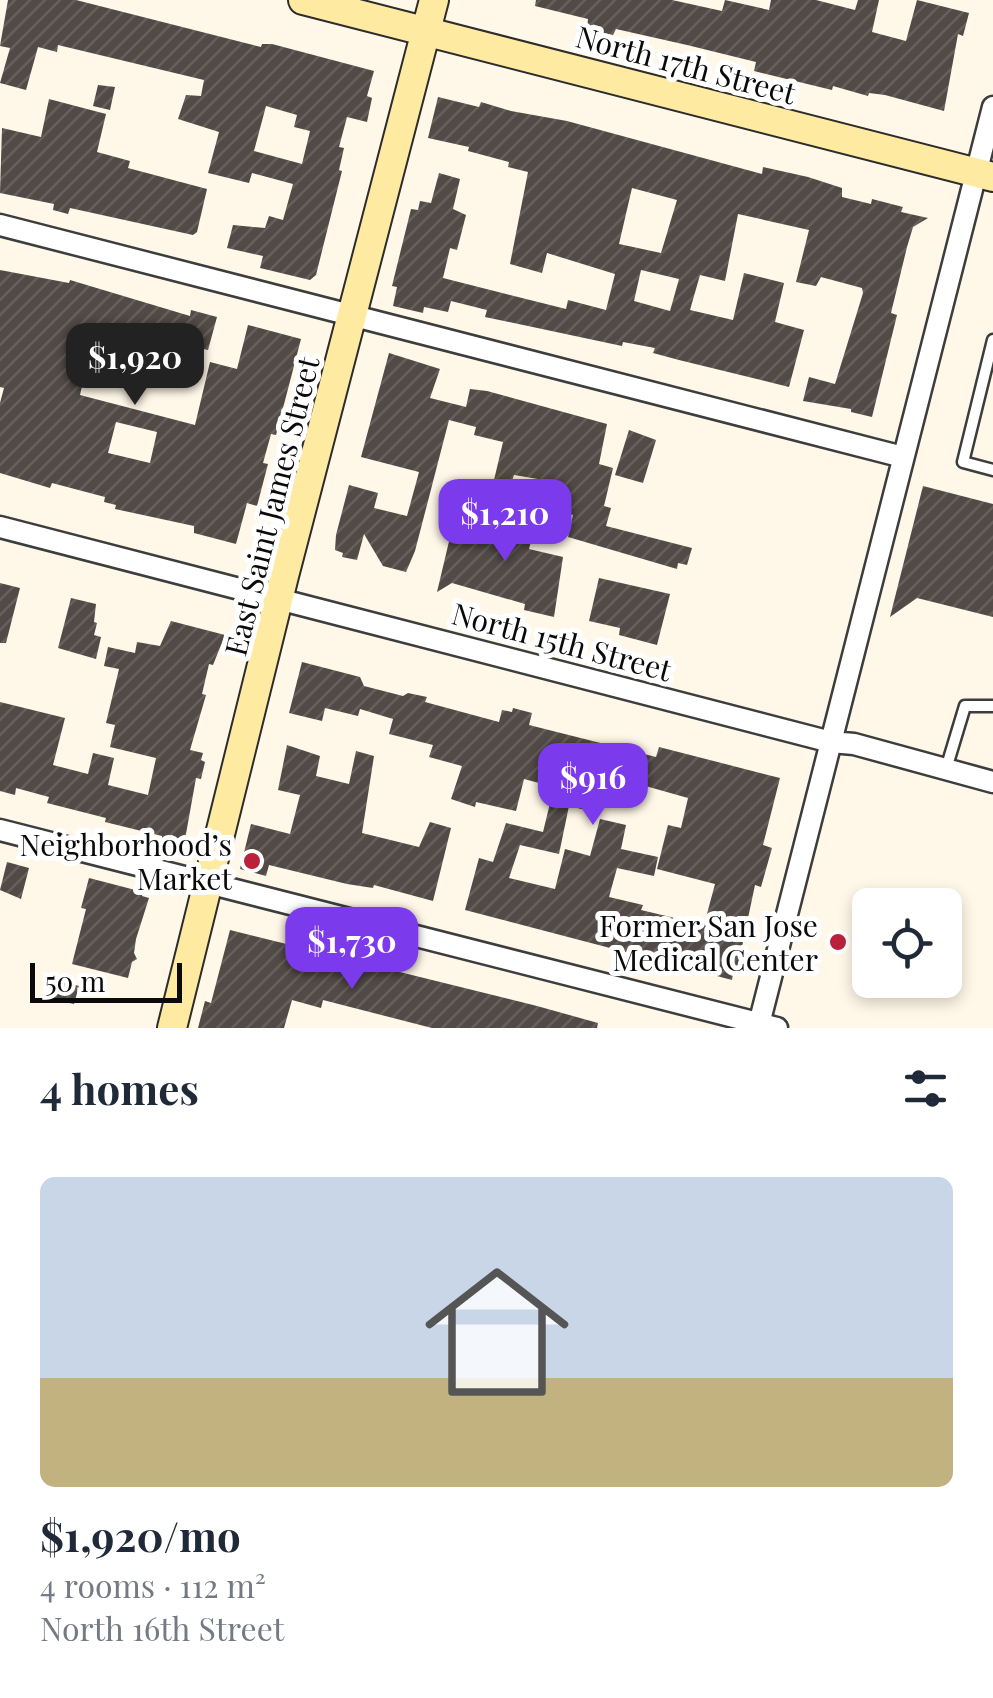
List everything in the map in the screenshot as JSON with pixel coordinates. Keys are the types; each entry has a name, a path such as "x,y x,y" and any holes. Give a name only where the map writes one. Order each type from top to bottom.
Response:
{"street":[{"name":"North 17th Street","path":"303,0 984,175"},
{"name":"East Saint James Street","path":"172,1028 434,0"},
{"path":"0,830 765,1026 830,742 903,457 984,175 993,108"},
{"path":"0,225 903,457"},
{"name":"North 15th Street","path":"0,527 993,782"}],"lane":[{"path":"993,340 963,462 993,470"},
{"path":"946,769 965,706 993,706"}],"building":[{"path":"8,0 76,0 374,71 367,96 372,98 367,122 347,117 339,147 344,148 339,170 342,171 316,275 310,280 260,268 263,256 227,248 233,225 265,228 269,216 283,220 293,184 252,173 249,183 208,173 219,132 178,119 186,95 201,96 204,80 58,45 57,52 38,47 26,90 0,83 10,48 0,46","holes":["266,106 297,115 294,127 310,131 302,164 254,151"]},
{"path":"536,0 672,0 722,11 725,0 769,10 771,0 816,0 855,10 858,0 879,0 872,32 906,41 917,0 969,13 963,36 958,34 944,111 885,95 868,96 833,86 832,90 754,71 756,62 687,45 616,29 613,35 587,29 588,19 535,6"},
{"path":"98,85 115,87 110,110 93,106"},
{"path":"438,97 479,107 481,102 762,174 763,167 808,177 842,188 842,197 871,204 872,199 928,218 913,227 907,247 891,313 897,315 872,417 851,409 803,401 809,377 835,384 863,293 862,288 821,277 816,286 796,282 809,230 738,214 725,281 700,275 690,310 733,320 744,273 784,283 775,322 804,330 789,387 653,353 655,348 623,342 622,346 485,317 487,310 451,301 448,312 424,307 423,313 393,306 397,287 392,286 411,209 418,210 420,201 431,203 439,173 460,179 453,209 466,215 457,250 450,248 443,278 566,309 568,300 606,310 615,274 547,253 542,273 510,264 528,172 508,167 509,162 468,151 469,147 428,138","holes":["632,188 677,200 661,253 619,244","641,270 679,279 670,311 634,301"]},
{"path":"49,99 106,114 97,152 130,161 128,168 207,189 197,232 193,235 70,208 68,214 53,210 54,204 0,193 2,128 41,137"},
{"path":"0,270 69,283 70,280 190,316 191,310 217,317 208,350 139,336 138,341 90,329 79,372 85,373 80,395 195,425 210,362 237,369 248,325 301,339 276,435 271,434 263,463 268,464 257,506 247,503 236,544 194,533 194,526 115,509 116,505 104,502 105,497 52,483 50,488 0,473 0,403 4,388 0,387","holes":["116,422 157,432 150,463 108,453"]},
{"path":"389,353 440,369 430,398 466,407 470,389 487,391 607,424 599,464 613,468 604,506 611,508 606,526 692,548 687,565 678,563 677,569 568,537 573,515 543,507 550,481 514,475 511,484 494,480 503,442 474,435 476,427 449,420 406,572 383,566 364,534 357,560 342,557 343,553 335,550 336,535 349,485 378,493 374,508 407,516 419,472 361,457"},
{"path":"629,430 656,440 643,483 615,475"},
{"path":"923,486 993,504 993,617 917,598 890,617"},
{"path":"493,507 537,518 529,549 563,557 554,617 524,610 525,604 452,583 437,592 451,533 484,541"},
{"path":"599,578 670,594 657,645 619,635 620,628 589,621"},
{"path":"0,583 20,588 6,643 0,643"},
{"path":"71,598 96,604 94,635 101,637 96,659 58,648"},
{"path":"171,621 225,635 213,665 209,664 202,694 206,695 190,750 203,753 201,760 205,762 201,779 196,778 184,845 47,803 49,797 16,788 15,795 0,791 0,702 65,718 53,765 88,774 93,753 114,758 108,785 148,795 156,758 110,747 115,725 106,723 119,669 104,666 108,647 135,653 137,642 160,646"},
{"path":"302,662 360,677 364,686 403,696 408,693 427,697 425,702 499,722 502,710 512,712 513,708 532,713 529,725 656,757 659,747 780,778 763,845 772,848 761,887 755,885 736,975 732,980 465,910 479,858 493,862 506,823 543,832 554,787 524,779 516,811 476,802 475,807 451,799 462,766 429,757 433,745 389,734 393,719 360,709 358,716 325,708 322,721 289,713","holes":["611,770 643,779 642,785 688,798 681,828 668,825 657,869 715,884 704,925 641,910 643,905 609,897 617,868 654,876 658,857 621,849 626,825 600,819 590,856 565,849 555,889 509,878 520,845 559,854 569,806 598,813"]},
{"path":"287,745 320,756 316,776 349,784 356,751 374,756 362,833 419,847 430,822 451,828 433,901 269,865 266,876 240,869 251,824 290,834 300,795 278,790"},
{"path":"7,862 29,868 21,899 0,890"},
{"path":"89,878 143,892 142,896 149,898 136,939 137,959 132,962 128,978 72,964 86,909 81,908"},
{"path":"230,930 537,1006 598,1023 597,1028 432,1028 323,1000 321,1008 292,1000 284,1028 198,1028 205,1001 211,1003"},
{"path":"55,980 79,986 74,1004 51,999"}],"place":[{"name":"Neighborhood’s Market","path":"252,861"},
{"name":"Former San Jose Medical Center","path":"838,942"}]}
